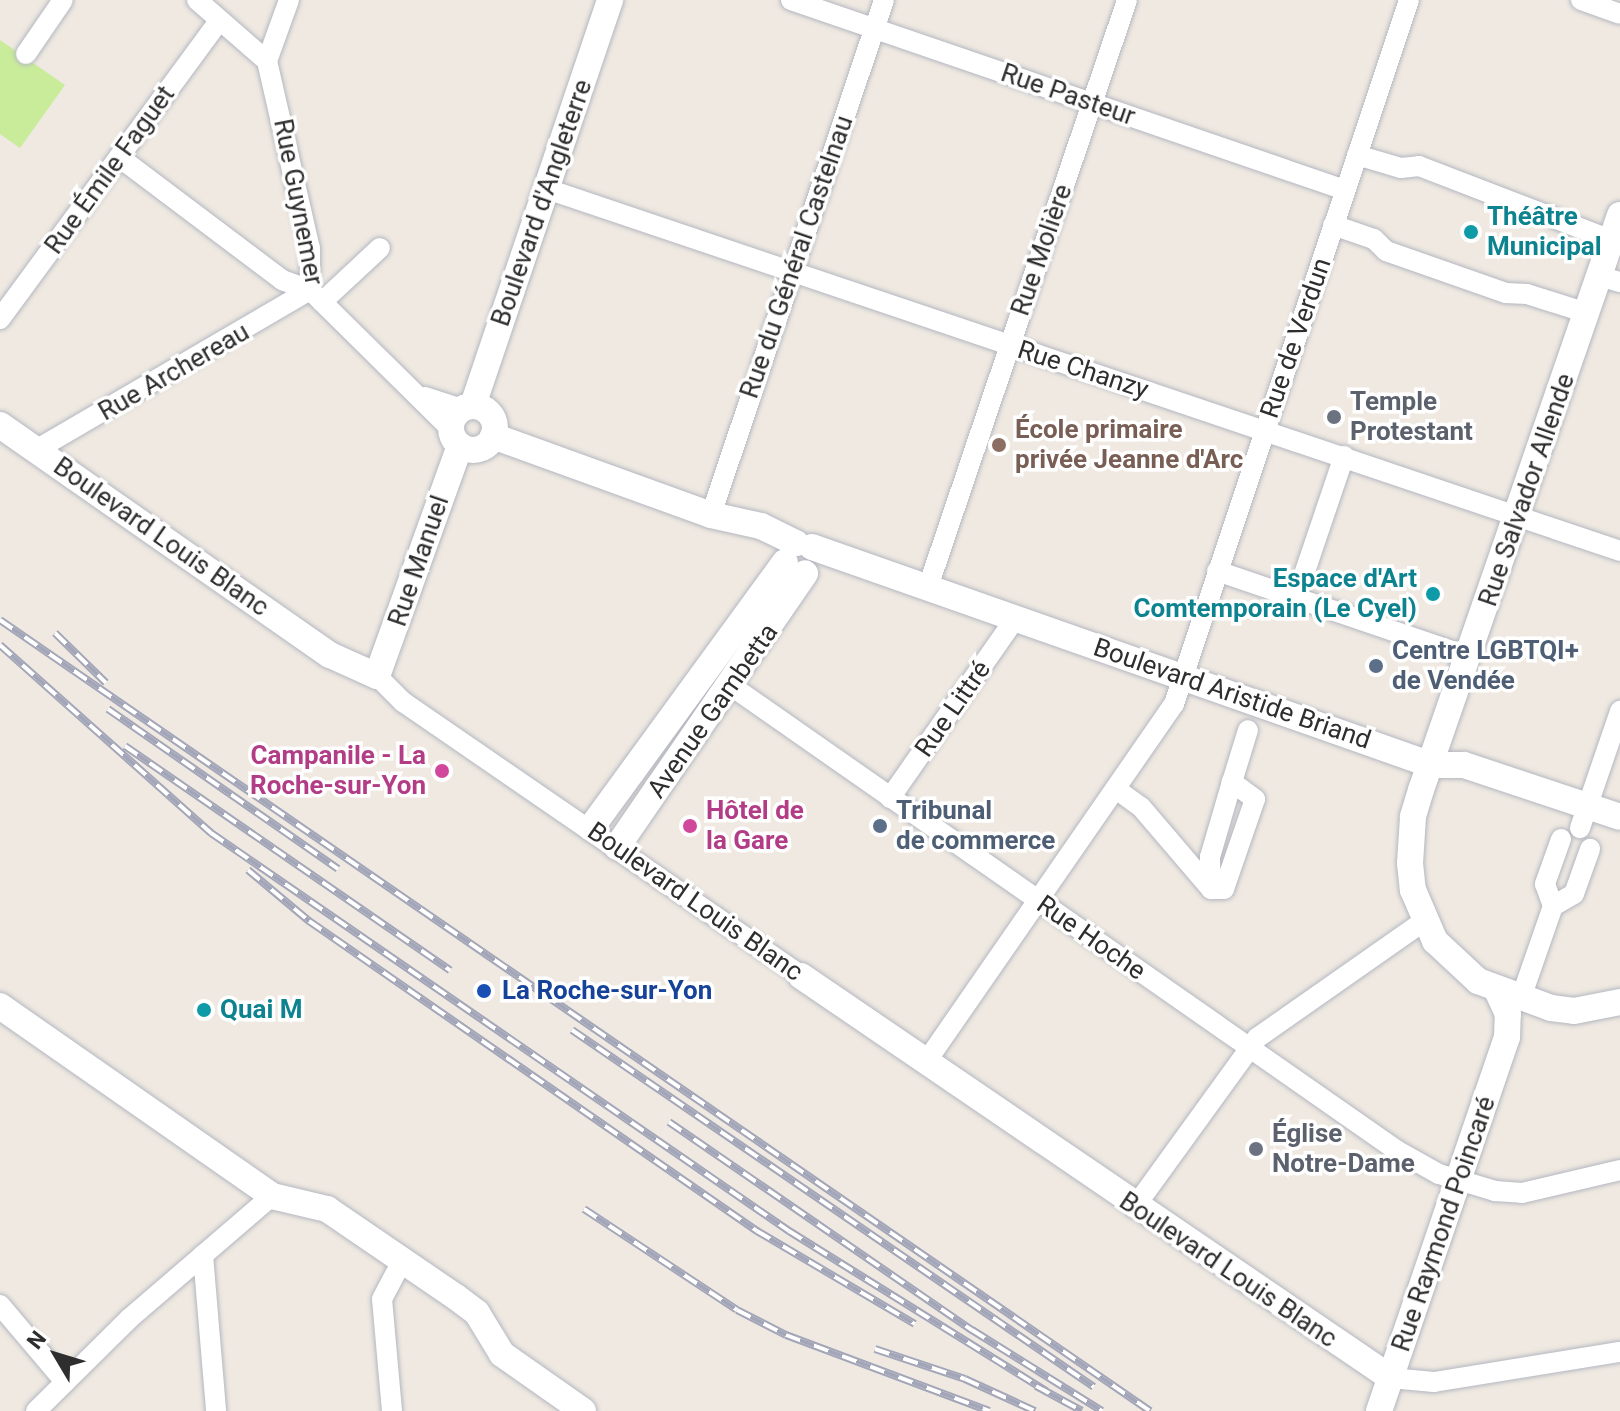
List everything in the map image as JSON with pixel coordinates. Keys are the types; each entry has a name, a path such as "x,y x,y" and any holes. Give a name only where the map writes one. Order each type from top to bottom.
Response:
{"street":[{"path":"26,54 63,0"},
{"path":"197,0 267,61 289,0"},
{"name":"Boulevard d'Angleterre","path":"461,422 547,189 610,0"},
{"name":"Rue Pasteur","path":"791,0 1345,190"},
{"name":"Rue du Général Castelnau","path":"711,515 884,0"},
{"name":"Rue Molière","path":"927,590 1127,0"},
{"name":"Rue de Verdun","path":"926,1062 1174,704 1409,0"},
{"path":"1581,0 1620,14"},
{"name":"Rue Émile Faguet","path":"0,319 219,21"},
{"name":"Rue Guynemer","path":"267,61 301,196 316,296 417,395 461,422"},
{"path":"1357,155 1401,168 1419,166 1611,240"},
{"path":"119,157 282,280 316,296"},
{"name":"Rue Chanzy","path":"547,189 1620,551"},
{"name":"Rue Salvador Allende","path":"1551,1008 1509,992 1449,959 1424,921 1410,863 1413,817 1587,313 1610,279 1611,240 1620,215"},
{"path":"1333,225 1374,239 1386,251 1506,293 1527,294 1587,313"},
{"name":"Rue Archereau","path":"36,450 316,296 380,248"},
{"path":"492,416 493,436 481,448 461,422 492,416"},
{"name":"Rue Manuel","path":"377,676 461,422"},
{"name":"Boulevard Louis Blanc","path":"0,425 330,655 377,676 403,702 591,828 1134,1208 1391,1378"},
{"name":"Boulevard Aristide Briand","path":"493,436 743,525 799,558 846,559 1432,765 1464,765 1584,817 1620,817"},
{"path":"1296,598 1344,456"},
{"name":"Avenue Gambetta","path":"617,847 730,685 799,558"},
{"name":"Avenue Gambetta","path":"591,828 799,558"},
{"path":"1217,571 1470,657"},
{"name":"Rue Littré","path":"890,798 1015,619"},
{"name":"Rue Hoche","path":"730,685 1396,1150 1458,1181 1522,1193 1620,1170"},
{"path":"1584,817 1620,711"},
{"path":"1116,789 1141,807 1211,889 1224,889 1255,799 1232,782 1248,730"},
{"path":"1553,906 1545,884 1561,839"},
{"path":"1509,992 1553,906 1574,894 1590,849"},
{"path":"1134,1208 1248,1047 1424,921"},
{"name":"Rue Raymond Poincaré","path":"1379,1411 1507,1037 1509,992"},
{"path":"1507,1037 1526,1019 1551,1008 1574,1011 1620,1002"},
{"path":"0,1006 272,1196 327,1209 477,1313 502,1354 583,1411"},
{"path":"36,1411 203,1255 272,1196"},
{"path":"203,1255 216,1411"},
{"path":"392,1411 382,1299 402,1261"},
{"path":"0,1305 65,1382"},
{"path":"1391,1378 1434,1382 1620,1352"}],"green space":[{"path":"0,40 65,85 20,148 0,134"}],"railway":[{"path":"0,620 1150,1411"},
{"path":"55,633 106,683"},
{"path":"0,645 211,833 789,1231 1046,1391"},
{"path":"108,709 338,869"},
{"path":"125,746 450,970"},
{"path":"248,870 309,921 757,1231 915,1324"},
{"path":"572,1030 1094,1387"},
{"path":"669,1122 972,1330 1102,1411"},
{"path":"584,1209 737,1310 786,1335 989,1411"},
{"path":"875,1349 965,1379 1035,1411"},
{"path":"1036,1386 1082,1411"}],"place":[{"name":"Théâtre Municipal","path":"1471,232"},
{"name":"Temple Protestant","path":"1334,417"},
{"name":"École primaire privée Jeanne d'Arc","path":"999,445"},
{"name":"Espace d'Art Comtemporain (Le Cyel)","path":"1433,594"},
{"name":"Centre LGBTQI+ de Vendée","path":"1376,666"},
{"name":"Campanile - La Roche-sur-Yon","path":"442,771"},
{"name":"Hôtel de la Gare","path":"690,826"},
{"name":"Tribunal de commerce","path":"880,826"},
{"name":"La Roche-sur-Yon","path":"484,991"},
{"name":"Quai M","path":"204,1010"},
{"name":"Église Notre-Dame","path":"1256,1149"}]}
